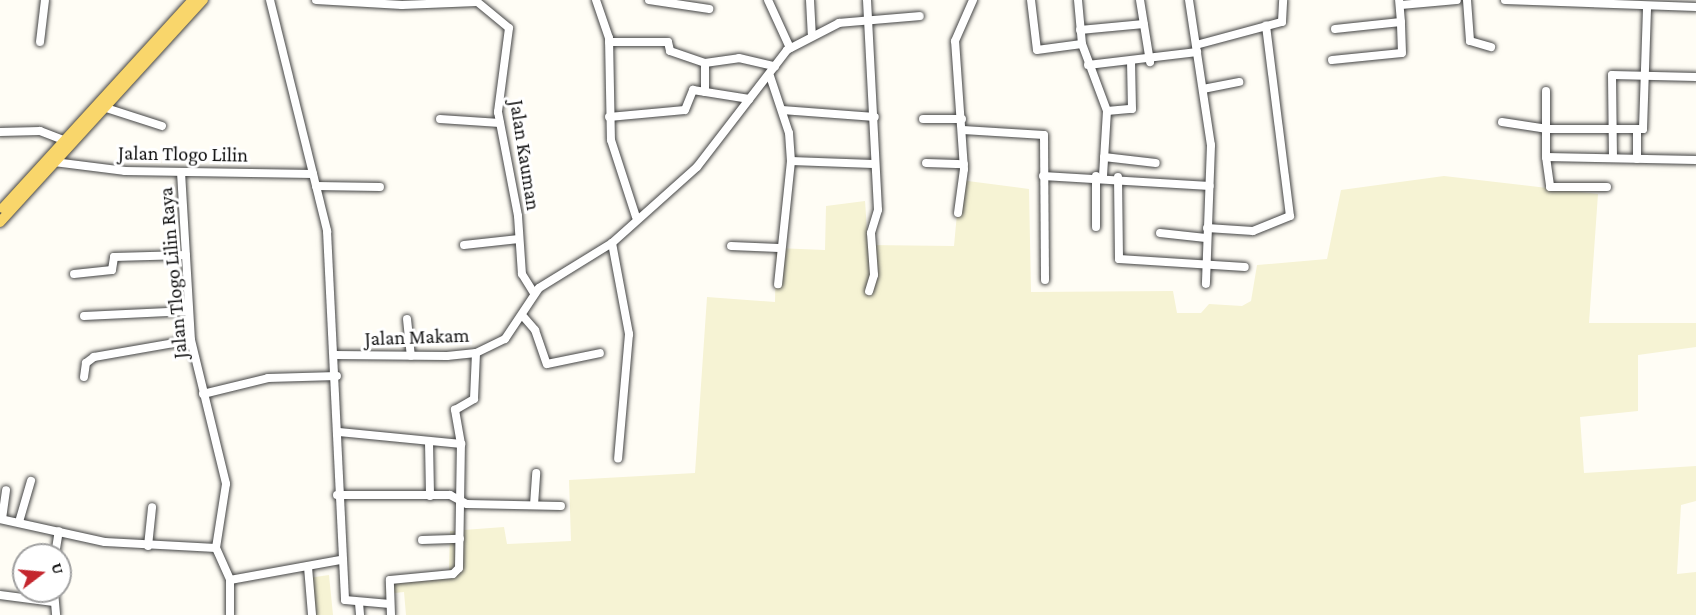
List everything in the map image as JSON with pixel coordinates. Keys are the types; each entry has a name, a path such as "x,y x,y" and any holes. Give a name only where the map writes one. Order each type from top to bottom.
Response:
{"main road":[{"path":"2,206 63,140 203,0"},
{"path":"0,222 102,107 190,1"}],"street":[{"path":"40,42 45,0"},
{"path":"270,0 327,231 337,376 340,560 345,600 390,604"},
{"path":"315,0 476,1"},
{"path":"596,0 609,42 611,140 636,217"},
{"path":"648,0 709,9"},
{"path":"768,0 790,48"},
{"path":"810,0 812,33"},
{"path":"867,0 875,117 873,164 878,210 871,233 874,275 870,291"},
{"path":"958,213 964,164 955,41 973,0"},
{"path":"1031,0 1037,50 1082,44"},
{"path":"1078,0 1082,44 1107,111 1096,227"},
{"path":"1140,0 1150,62"},
{"path":"1189,0 1203,89 1210,186 1203,262 1206,284"},
{"path":"1088,65 1150,62 1286,20 1283,0"},
{"path":"1332,60 1402,53 1400,2 1457,0"},
{"path":"1467,0 1470,41 1491,47"},
{"path":"1505,0 1628,4 1647,8 1696,7"},
{"name":"Jalan Kauman","path":"476,1 509,28 498,90 500,123 519,239 522,274 534,293"},
{"path":"1502,122 1547,129 1637,130 1644,128 1647,8"},
{"path":"534,293 612,243 636,217 697,167 790,48 812,33 839,23 920,16"},
{"path":"1335,28 1401,22"},
{"path":"1080,30 1144,24"},
{"path":"1207,228 1253,231 1290,216 1266,26"},
{"path":"609,42 668,42 670,51 705,63 736,57 775,66"},
{"path":"705,63 705,92"},
{"path":"1107,111 1132,109 1131,63"},
{"path":"1612,158 1611,75 1696,77"},
{"path":"770,76 782,110 791,161 779,248 778,284"},
{"path":"1203,89 1239,82"},
{"path":"609,117 685,110 691,91 749,99"},
{"path":"1546,92 1548,182 1607,187"},
{"path":"102,107 162,126"},
{"path":"782,110 875,117"},
{"path":"440,119 500,123"},
{"path":"923,119 962,119"},
{"path":"963,130 1044,135 1045,280"},
{"path":"1637,130 1637,159"},
{"path":"0,132 40,131 63,140"},
{"path":"1104,157 1156,163"},
{"path":"1546,157 1696,160"},
{"path":"791,161 873,164"},
{"name":"Jalan Tlogo Lilin","path":"54,162 181,172 313,174"},
{"path":"926,163 964,164"},
{"name":"Jalan Tlogo Lilin Raya","path":"181,172 191,340 226,484 216,548"},
{"path":"1043,176 1118,177 1210,186"},
{"path":"1118,177 1119,259 1203,262 1245,267"},
{"path":"316,186 380,187"},
{"path":"1160,233 1206,238"},
{"path":"464,245 519,239"},
{"path":"612,243 629,334 618,459"},
{"path":"731,246 779,248"},
{"path":"74,274 111,270 114,257 186,255"},
{"name":"Jalan Makam","path":"334,355 411,356 476,353 505,339 534,293"},
{"path":"84,316 189,311"},
{"path":"522,315 535,330 547,364 600,352"},
{"path":"407,319 411,356"},
{"path":"84,377 86,363 94,357 191,340"},
{"path":"391,615 392,579 457,572 460,539 461,444 455,410 474,399 476,353"},
{"path":"203,394 268,378 337,376"},
{"path":"339,432 461,444"},
{"path":"429,442 430,496"},
{"path":"534,505 536,473"},
{"path":"19,522 31,481"},
{"path":"6,490 1,519 148,546 216,548 230,580 230,615"},
{"path":"338,495 430,496 461,501 561,506"},
{"path":"148,546 152,507"},
{"path":"58,543 60,531"},
{"path":"422,540 460,539"},
{"path":"230,580 340,560"},
{"path":"308,567 312,615"},
{"path":"359,603 360,615"}],"shaded area":[{"path":"1444,176 1598,194 1589,323 1696,323 1696,347 1638,355 1638,411 1580,417 1584,473 1696,466 1696,501 1681,505 1677,574 1696,572 1696,615 406,615 404,592 385,594 387,576 449,571 450,531 504,527 507,544 571,541 569,480 695,473 707,297 775,302 776,248 825,250 826,206 865,201 868,245 954,246 960,180 1029,189 1031,292 1173,291 1177,313 1201,313 1209,304 1242,306 1251,301 1257,265 1327,259 1341,190"},
{"path":"329,575 333,615 314,615 308,578"}]}
